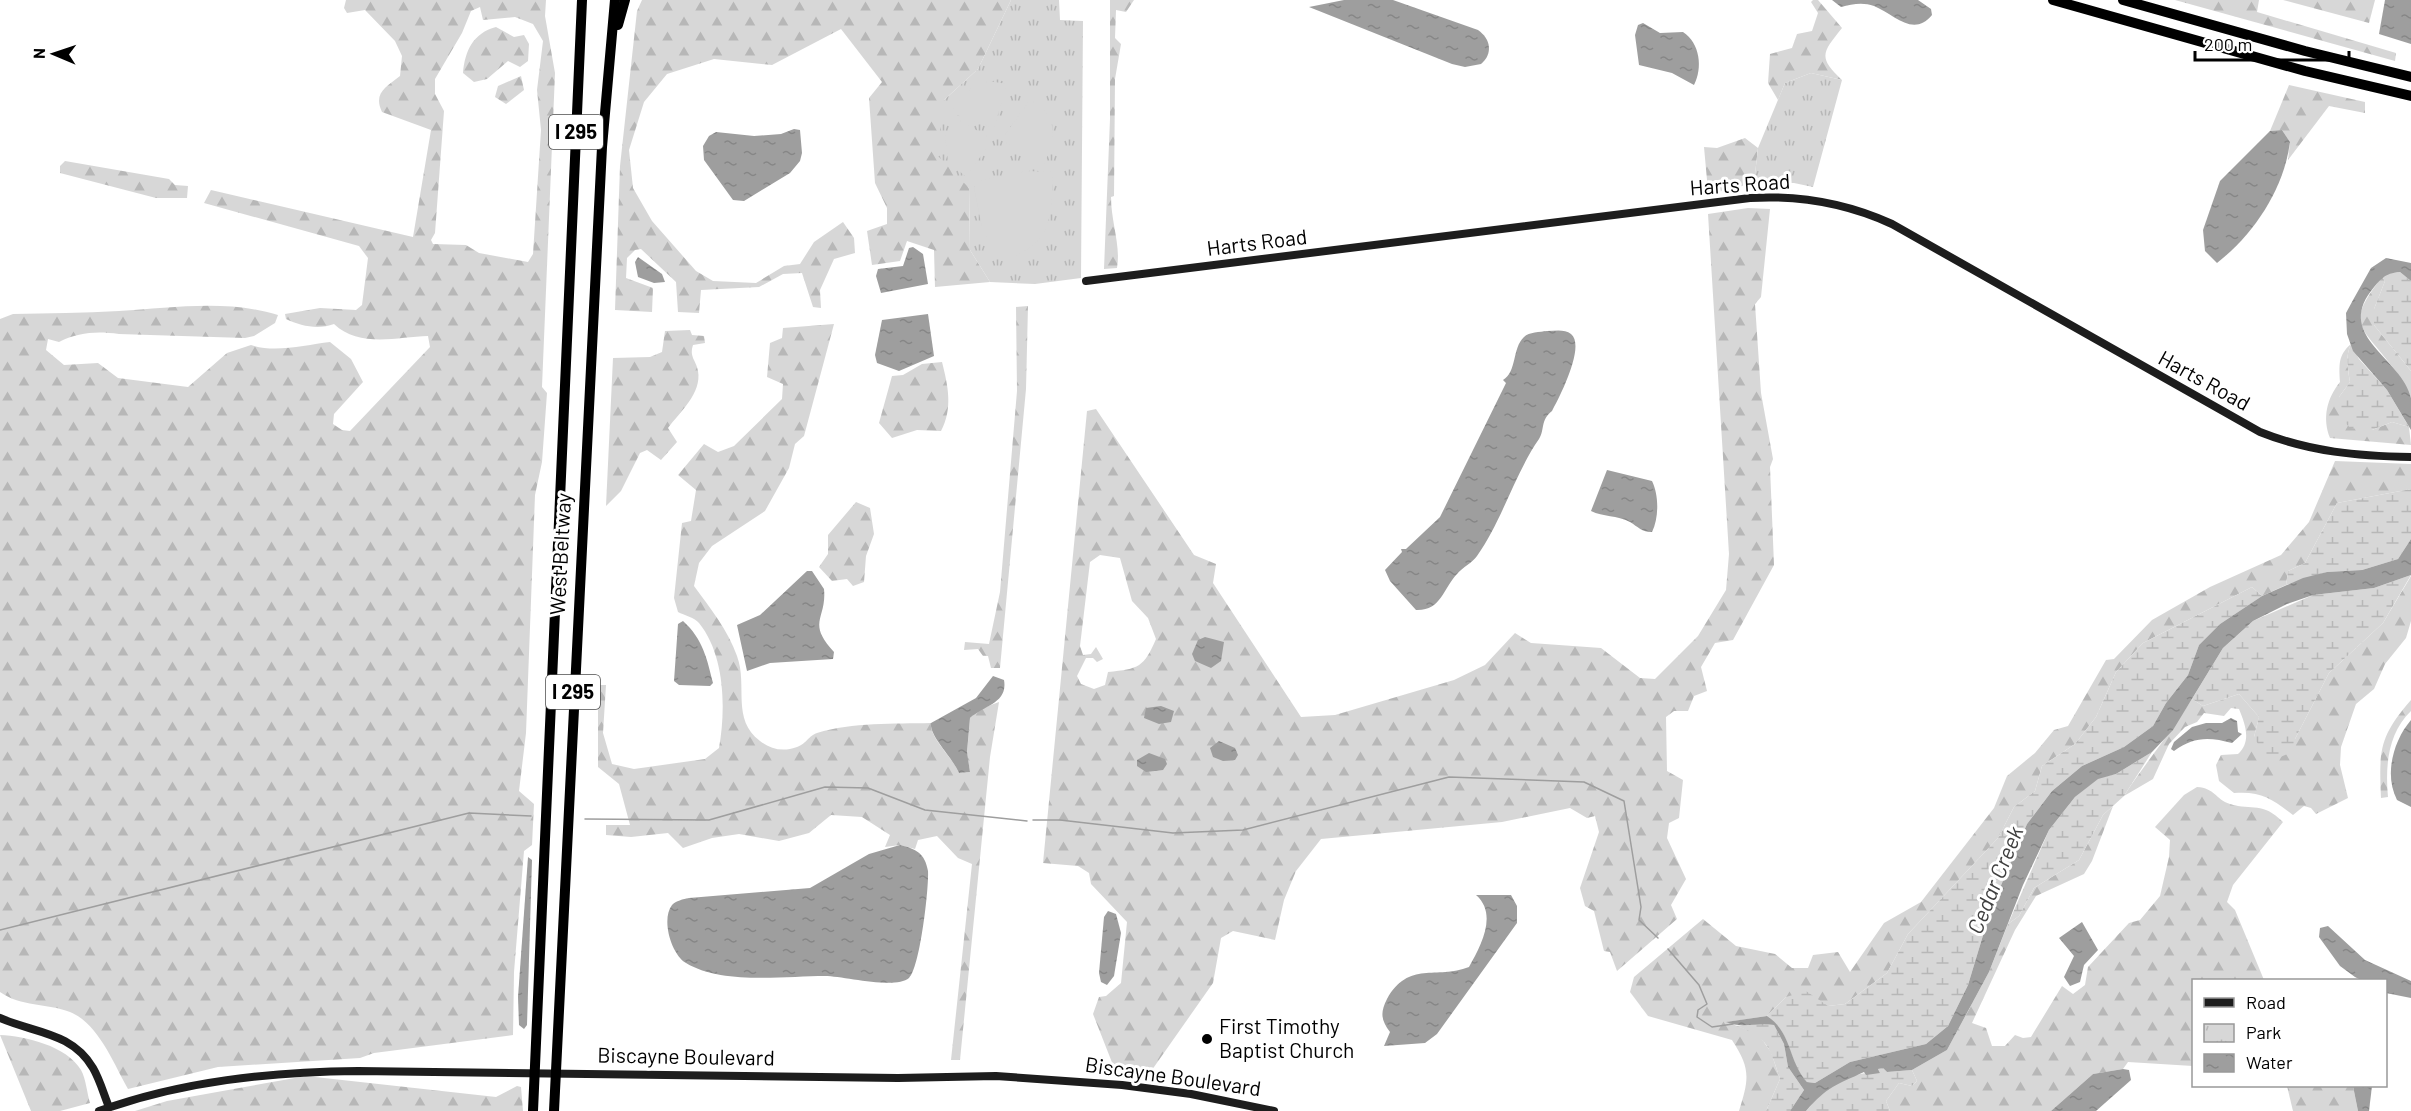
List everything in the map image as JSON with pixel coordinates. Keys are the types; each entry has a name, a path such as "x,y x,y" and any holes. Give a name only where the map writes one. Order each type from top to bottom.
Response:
{"highway":[{"name":"West Beltway","path":"533,1111 582,0"},
{"name":"West Beltway","path":"554,1111 602,147 615,0"},
{"path":"602,147 619,24 625,0"},
{"path":"2053,0 2272,62 2411,96"},
{"path":"2123,0 2305,51 2411,77"}],"street":[{"name":"Harts Road","path":"1086,281 1750,198 1805,199 1843,206 1892,224 2260,432 2299,446 2331,453 2411,457"},
{"path":"0,1018 64,1039 78,1049 94,1069 109,1107"},
{"name":"Biscayne Boulevard","path":"99,1111 187,1087 276,1074 358,1071 885,1078 972,1076 1122,1085 1208,1097 1274,1111"}],"green space":[{"path":"346,0 546,0 545,16 555,73 542,387 547,393 542,462 535,495 526,733 519,791 534,804 532,845 524,851 514,972 513,1035 374,1053 360,1058 218,1067 128,1089 104,1045 80,1017 61,1009 25,1003 0,992 0,319 13,314 106,312 199,306 239,307 278,315 275,323 254,336 245,338 96,333 81,334 59,342 48,339 46,350 64,365 98,363 118,378 188,387 227,353 251,345 280,348 330,342 351,359 363,382 334,414 333,424 342,430 350,431 430,347 428,336 367,339 344,331 334,324 322,327 310,326 286,319 285,314 320,308 356,310 362,305 368,258 359,246 204,203 211,190 413,237 431,130 382,112 380,95 400,76 402,56 395,41 365,10 347,13 344,8","holes":["480,7 483,20 515,17 533,24 543,41 537,90 541,130 533,254 528,262 479,253 466,245 433,244 431,240 435,233 444,111 435,94 435,79 462,33 471,11"]},
{"path":"642,0 1011,0 978,69 944,100 969,188 970,250 990,282 935,287 934,250 907,241 900,261 872,265 867,231 887,224 887,208 875,183 869,98 882,82 841,29 772,65 714,59 667,74 644,102 629,150 633,188 652,221 696,271 713,281 756,283 784,266 800,264 814,242 843,222 854,238 855,253 834,259 820,290 821,308 813,307 802,273 783,274 759,287 701,290 699,313 678,312 676,282 641,249 635,250 627,258 626,278 653,288 652,312 615,310 620,166 637,11"},
{"path":"1011,0 1059,0 1060,20 1083,21 1081,278 1035,284 990,282 970,250 969,188 937,155 944,100 978,69"},
{"path":"1110,0 1134,0 1126,12 1116,10 1115,38 1121,44 1115,79 1114,196 1111,197 1118,260 1117,268 1104,269 1110,119"},
{"path":"1818,0 1842,28 1827,49 1826,60 1842,80 1811,73 1785,83 1778,100 1768,83 1770,54 1792,48 1797,34 1812,31 1818,13 1811,2"},
{"path":"2175,0 2259,0 2257,12 2396,53 2395,61"},
{"path":"2283,0 2375,0 2369,23"},
{"path":"496,27 514,37 524,35 529,44 528,61 520,67 508,61 487,79 474,82 463,73 468,50 476,38"},
{"path":"1811,73 1842,80 1813,187 1794,183 1754,183 1758,148 1785,83"},
{"path":"521,76 524,90 506,104 495,97 498,86"},
{"path":"989,81 1007,84 994,128 951,113 966,92"},
{"path":"2289,85 2365,102 2365,113 2329,106 2288,160 2290,142 2282,130 2270,131"},
{"path":"1030,100 1046,112 1052,128 1051,145 1044,164 1003,141 1003,137"},
{"path":"957,119 990,138 991,142 966,177 948,161 945,136"},
{"path":"1745,138 1758,148 1754,183 1714,193 1708,191 1704,147 1717,148"},
{"path":"65,161 169,179 175,185 188,186 187,198 156,198 60,173 60,166"},
{"path":"1027,171 1053,172 1051,204 1046,229 1040,239 1030,248 1000,261 982,228 974,187 977,181"},
{"path":"1748,208 1770,209 1761,297 1755,304 1761,393 1773,459 1770,467 1774,565 1733,640 1715,643 1701,667 1707,691 1694,696 1688,711 1674,711 1666,717 1667,771 1683,780 1679,818 1669,823 1667,838 1686,879 1671,905 1677,919 1617,971 1610,952 1604,951 1594,911 1585,906 1580,888 1599,832 1595,816 1587,818 1570,808 1502,822 1321,839 1296,871 1284,900 1275,940 1233,931 1221,938 1213,983 1147,1077 1087,1070 1087,1065 1113,1065 1093,1014 1099,997 1106,996 1121,983 1127,922 1091,884 1089,873 1078,866 1043,863 1087,411 1096,409 1194,555 1216,564 1213,583 1301,717 1335,715 1454,680 1485,665 1515,633 1531,643 1601,648 1640,678 1655,679 1698,636 1726,590 1729,554 1708,214","holes":["1100,555 1120,558 1132,601 1148,618 1156,639 1144,661 1134,668 1108,672 1105,685 1094,689 1081,684 1077,676 1086,658 1093,658 1097,662 1103,659 1096,647 1091,654 1083,655 1080,646 1090,562"]},
{"path":"2400,272 2411,281 2411,371 2374,325 2374,309 2385,281 2382,277 2389,273"},
{"path":"2382,277 2385,281 2374,309 2374,325 2411,371 2411,397 2397,372 2361,324 2360,315 2363,305"},
{"path":"1028,306 1026,389 1000,668 991,668 988,656 983,656 978,649 964,650 965,642 989,644 1000,592 1017,391 1016,307"},
{"path":"834,324 804,436 795,444 789,468 765,511 712,546 699,563 694,586 724,628 737,656 746,723 760,741 771,747 782,750 796,748 817,733 831,729 874,724 931,723 931,729 937,741 959,773 970,772 967,753 970,718 980,709 999,702 990,757 960,1060 951,1060 972,864 958,858 937,836 918,840 915,849 900,845 885,847 890,835 862,817 831,815 809,833 779,841 739,834 712,838 683,848 668,833 631,837 606,835 606,825 630,825 619,784 598,767 598,685 606,685 603,733 612,764 634,769 705,759 719,748 723,700 719,666 708,636 699,623 678,612 674,598 682,523 691,521 696,490 678,475 704,444 718,452 734,446 782,399 783,384 767,377 770,343 782,338 783,328"},
{"path":"690,330 692,335 704,336 705,343 693,345 692,349 692,356 698,371 697,387 689,402 668,428 677,442 661,460 647,450 640,453 621,491 606,506 613,358 650,357 662,352 665,331"},
{"path":"2351,344 2348,358 2350,382 2339,397 2372,430 2392,422 2409,427 2411,445 2330,438 2326,423 2327,408 2340,382 2342,356"},
{"path":"2351,344 2359,359 2387,390 2409,427 2392,422 2372,430 2350,428 2341,418 2339,397 2350,382 2348,358"},
{"path":"942,362 948,405 941,431 917,430 892,438 879,423 892,376 903,375 922,364"},
{"path":"2335,461 2411,464 2411,489 2337,503 2305,563 2288,571 2286,585 2262,596 2252,587 2143,643 2116,672 2096,717 2075,744 2042,766 2035,791 2014,807 1998,838 1908,934 1887,973 1845,1004 1828,1006 1786,997 1767,1016 1727,1022 1758,1034 1771,1052 1780,1079 1766,1111 1739,1111 1745,1090 1746,1074 1743,1059 1732,1040 1648,1016 1630,992 1634,977 1703,919 1736,946 1775,954 1792,968 1808,968 1813,955 1838,952 1850,972 1884,923 1921,902 1994,808 2007,776 2035,753 2054,730 2068,726 2106,660 2114,659 2152,620 2210,587 2281,555 2309,522"},
{"path":"2411,489 2411,539 2398,559 2362,570 2327,572 2286,585 2288,571 2305,563 2337,503"},
{"path":"856,502 870,508 874,534 866,556 864,582 853,586 847,579 832,581 819,567 828,554 828,535"},
{"path":"2411,575 2383,623 2329,673 2295,739 2294,751 2278,758 2263,753 2254,737 2259,717 2239,694 2203,706 2192,699 2223,648 2253,621 2313,595 2374,588"},
{"path":"2411,576 2411,621 2406,638 2385,664 2374,689 2356,704 2341,747 2340,765 2348,798 2316,814 2311,808 2304,806 2293,815 2266,797 2252,793 2234,793 2219,781 2216,765 2221,755 2238,754 2245,744 2245,726 2239,709 2231,708 2224,716 2204,713 2197,722 2185,727 2169,744 2153,779 2124,796 2192,699 2203,706 2239,694 2259,717 2254,737 2295,739 2329,673 2383,623"},
{"path":"2252,587 2262,596 2220,624 2199,645 2188,675 2166,703 2153,726 2124,747 2082,766 2052,791 2027,824 1991,909 1968,985 1948,1026 1926,1044 1850,1062 1815,1083 1807,1082 1796,1065 1781,1030 1767,1016 1786,997 1806,991 1828,1006 1845,1004 1887,973 1908,934 1998,838 2014,807 2035,791 2042,766 2075,744 2096,717 2116,672 2143,643"},
{"path":"2411,700 2411,711 2397,729 2390,751 2387,774 2388,797 2381,798 2380,768 2383,745 2393,724"},
{"path":"2152,752 2124,796 2103,815 2079,860 2034,888 2019,916 2008,924 2049,830 2075,797 2098,778 2116,774"},
{"path":"2197,787 2208,789 2230,804 2269,811 2283,822 2233,885 2227,902 2235,910 2264,979 2192,979 2192,1066 2128,1062 2123,1069 2093,1074 2051,1111 1890,1111 1886,1101 1899,1083 1912,1086 1917,1081 1912,1070 1947,1050 1989,972 2008,924 2019,916 2034,888 2079,860 2103,815 2113,806 2092,861 2084,874 2036,896 2015,930 1972,1023 1986,1028 1992,1046 2005,1046 2015,1035 2023,1038 2031,1037 2062,986 2073,994 2085,985 2088,967 2129,923 2140,920 2160,896 2169,857 2170,840 2155,827 2184,795"},
{"path":"1758,1023 1774,1025 1784,1044 1788,1067 1804,1090 1790,1111 1766,1111 1780,1079 1773,1059 1761,1039 1736,1026"},
{"path":"0,1035 33,1040 66,1055 81,1070 90,1103 60,1111 31,1111"},
{"path":"1883,1068 1887,1072 1912,1070 1917,1081 1912,1086 1899,1083 1886,1101 1890,1111 1806,1111 1838,1082 1858,1074 1880,1073 1878,1069"},
{"path":"306,1076 496,1097 517,1086 521,1087 523,1111 135,1111 167,1101"},
{"path":"2287,1087 2353,1087 2358,1111 2293,1111"}],"water":[{"path":"1344,0 1393,0 1478,30 1486,38 1489,51 1481,64 1465,67 1452,64 1309,7"},
{"path":"1832,0 1918,0 1931,9 1932,15 1925,22 1911,24 1874,6 1858,4 1841,7"},
{"path":"2385,0 2411,0 2411,44 2379,34"},
{"path":"1643,23 1660,33 1683,32 1689,37 1696,49 1699,64 1694,85 1672,73 1639,65 1635,35 1638,25"},
{"path":"794,129 800,130 802,153 800,161 790,173 744,201 733,200 704,160 703,146 709,136 716,132 754,136 781,134"},
{"path":"2282,130 2290,142 2287,160 2274,193 2255,224 2217,263 2205,251 2203,230 2220,181 2270,131"},
{"path":"913,247 923,254 928,284 881,293 876,276 878,269 903,266 909,248"},
{"path":"638,257 662,274 665,282 654,283 638,277 635,262"},
{"path":"2386,258 2411,263 2411,281 2400,272 2383,278 2371,291 2362,307 2361,322 2366,335 2405,384 2411,398 2411,430 2387,390 2353,351 2347,334 2346,313 2371,268"},
{"path":"928,314 934,356 899,371 877,363 875,355 882,320"},
{"path":"1566,331 1571,334 1575,340 1575,349 1570,372 1552,411 1544,421 1541,436 1522,467 1494,527 1477,556 1457,574 1436,603 1431,607 1416,610 1390,581 1385,570 1402,552 1401,549 1406,549 1440,517 1506,383 1503,380 1510,371 1520,342 1529,334"},
{"path":"1607,470 1652,481 1657,506 1652,532 1643,530 1625,520 1591,511"},
{"path":"2411,539 2411,575 2374,588 2313,595 2287,604 2253,621 2223,648 2173,730 2152,752 2116,774 2098,779 2075,797 2049,830 2023,885 1989,972 1947,1050 1912,1070 1887,1072 1883,1068 1878,1069 1880,1073 1866,1075 1864,1072 1827,1091 1806,1111 1790,1111 1804,1090 1788,1067 1784,1044 1774,1025 1737,1025 1726,1022 1767,1016 1786,1038 1801,1074 1807,1082 1815,1083 1850,1062 1926,1044 1948,1026 1968,985 1991,909 2027,824 2052,791 2082,766 2124,747 2153,726 2166,703 2188,675 2199,645 2220,624 2262,596 2303,578 2327,572 2362,570 2398,559"},
{"path":"807,571 812,571 824,589 819,627 821,634 834,652 833,659 770,663 747,671 737,625 760,615"},
{"path":"683,621 695,635 703,650 713,683 710,686 679,685 674,681 678,624"},
{"path":"1205,637 1224,642 1221,661 1211,668 1195,661 1192,654 1198,640"},
{"path":"993,676 1004,680 1002,694 994,703 970,718 967,752 970,772 959,773 937,741 931,723 976,698"},
{"path":"1161,706 1174,711 1171,722 1159,724 1144,718 1146,708"},
{"path":"2231,718 2237,721 2238,732 2242,734 2232,743 2202,739 2181,746 2174,751 2171,749 2174,742 2192,727 2206,723 2222,723"},
{"path":"2411,720 2411,807 2397,800 2391,780 2391,769 2399,738"},
{"path":"1219,741 1235,748 1238,755 1235,760 1223,761 1213,757 1210,748"},
{"path":"1149,753 1165,759 1167,764 1163,770 1146,772 1137,766 1137,760"},
{"path":"900,845 919,853 925,860 928,871 920,944 909,978 893,983 881,983 825,976 735,977 701,970 686,963 672,944 667,919 672,905 678,901 689,898 810,888 869,854"},
{"path":"528,857 532,860 527,1025 524,1029 519,1025 518,997"},
{"path":"1476,895 1511,895 1517,906 1517,923 1437,1034 1425,1043 1384,1046 1390,1032 1383,1020 1382,1012 1395,987 1404,979 1414,975 1457,971 1469,967 1482,940 1487,921 1483,903"},
{"path":"1108,911 1116,914 1121,933 1114,976 1107,985 1101,982 1099,973 1104,917"},
{"path":"2082,922 2098,950 2084,965 2080,982 2070,986 2064,977 2074,956 2059,938"},
{"path":"2328,926 2365,960 2411,981 2411,998 2387,993 2387,979 2359,979 2340,966 2319,937 2320,928"},
{"path":"2129,1070 2131,1080 2096,1111 2051,1111 2093,1074"},
{"path":"2353,1087 2372,1087 2369,1111 2358,1111"}],"waterway":[{"path":"1033,820 1060,820 1173,833 1243,830 1449,777 1584,782 1624,801 1641,907 1639,920 1658,938"},
{"path":"585,819 709,820 825,787 868,788 925,810 1027,821"},
{"path":"0,930 469,813 531,816"},
{"path":"1668,949 1699,985 1707,1004 1698,1010 1697,1017 1712,1027 1733,1024"}],"place":[{"name":"First Timothy Baptist Church","path":"1207,1039"}],"water label":[{"name":"Cedar Creek","path":"1995,880"}]}
